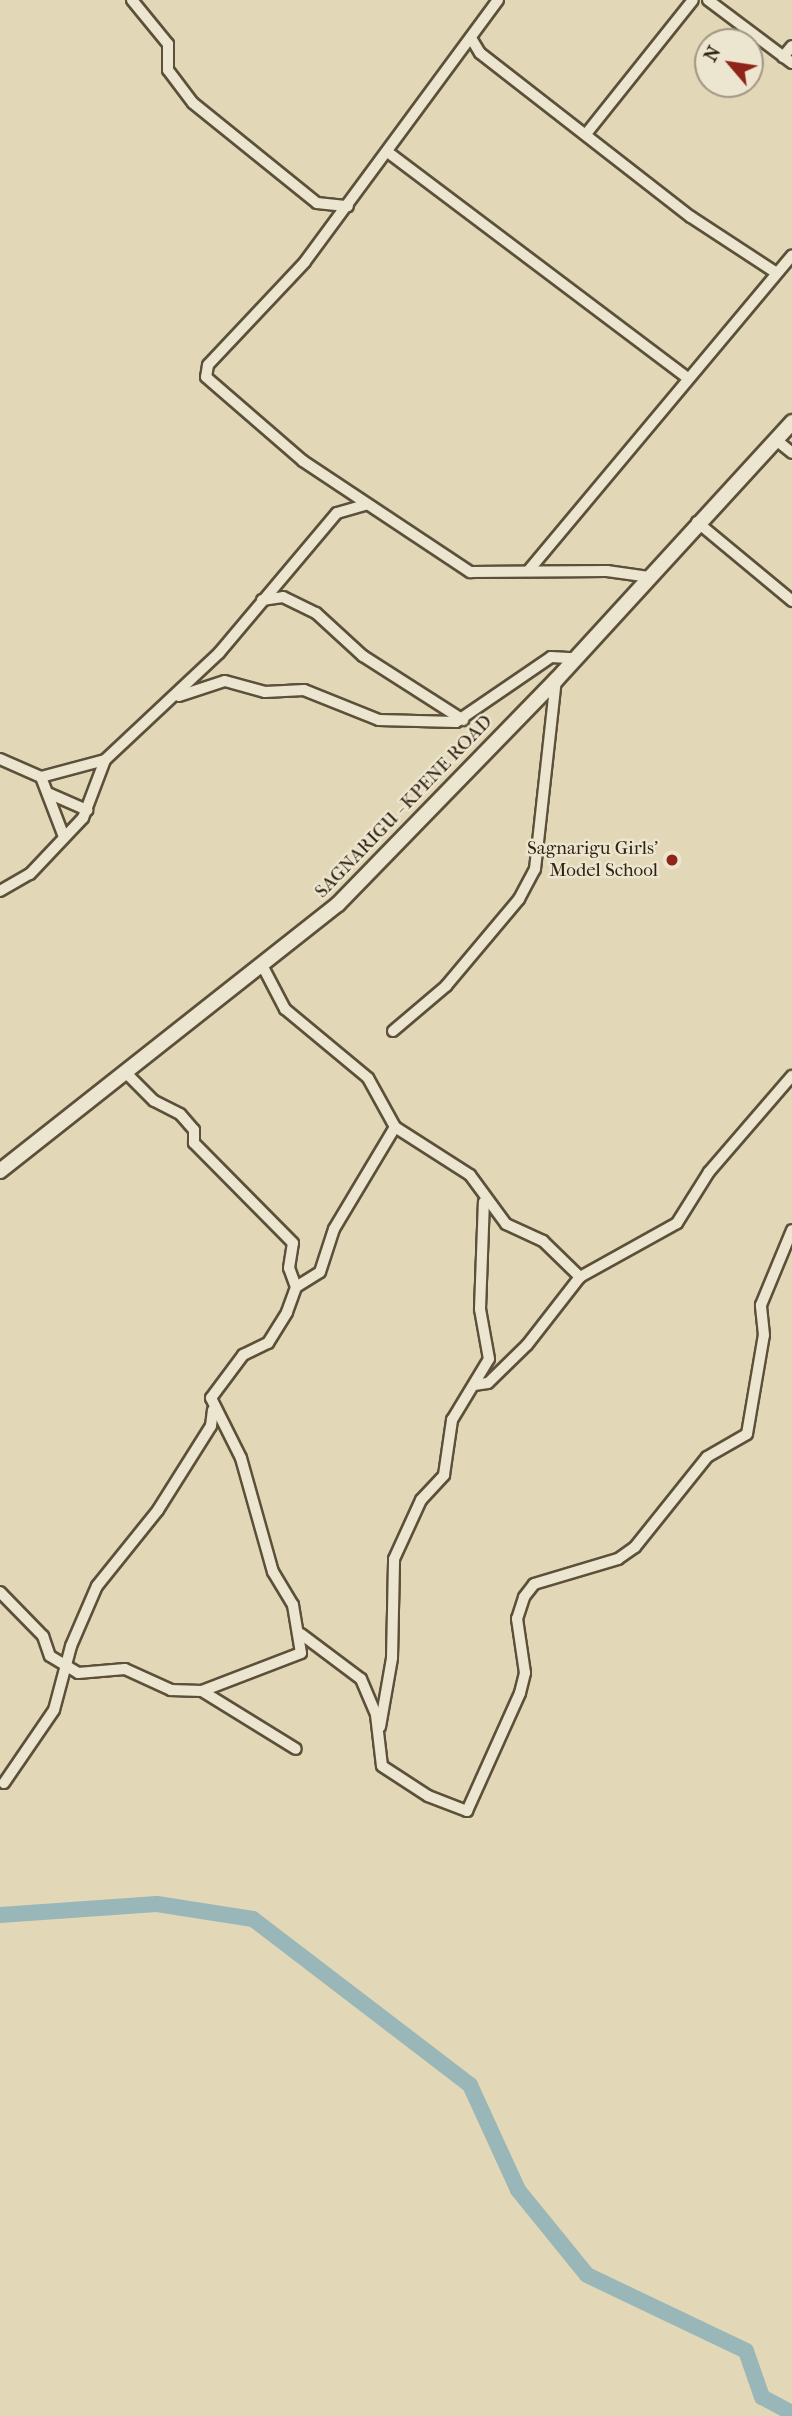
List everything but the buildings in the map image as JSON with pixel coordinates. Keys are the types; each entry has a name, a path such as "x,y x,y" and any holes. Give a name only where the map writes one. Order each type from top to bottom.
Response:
{"street":[{"path":"132,0 140,18 168,44 173,79 201,110 317,203 348,206"},
{"path":"498,0 348,206 205,371 303,461 365,505 470,572 529,570 649,578"},
{"path":"586,134 693,0"},
{"path":"708,0 792,63"},
{"path":"471,38 480,53 707,229 775,272"},
{"path":"783,57 792,46"},
{"path":"389,153 685,376"},
{"path":"529,570 685,376 792,255"},
{"name":"SAGNARIGU - KPENE ROAD","path":"1,1169 128,1074 338,904 556,680 573,658 792,422"},
{"path":"775,439 792,453"},
{"path":"0,891 30,874 64,837 87,810 105,761 175,698 337,513 365,505"},
{"path":"698,522 792,601"},
{"path":"260,601 283,597 316,613 363,656 463,720"},
{"path":"175,698 225,681 265,692 304,690 379,720 463,720 551,657 573,658"},
{"path":"393,1031 446,986 519,899 535,869 556,680"},
{"path":"0,759 41,777 105,761"},
{"path":"41,777 64,837"},
{"path":"48,793 87,810"},
{"path":"262,965 285,1009 368,1078 395,1127 470,1175 484,1202 506,1224 543,1241 580,1277"},
{"path":"128,1074 154,1101 180,1114 194,1130 194,1143 252,1205 282,1225 293,1242 289,1268 296,1287"},
{"path":"474,1385 488,1383 527,1345 580,1277 677,1223 709,1172 792,1076"},
{"path":"4,1783 54,1710 66,1666 97,1586 158,1510 211,1426 216,1388 243,1355 268,1343 296,1287 320,1272 334,1228 395,1127"},
{"path":"379,1731 392,1658 394,1559 417,1508 444,1475 452,1420 489,1359 480,1309 484,1202"},
{"path":"301,1634 362,1679 379,1731 382,1766 446,1805 467,1811 520,1693 525,1673 517,1619 524,1597 534,1584 618,1559 635,1547 707,1457 747,1434 764,1335 761,1305 792,1230"},
{"path":"0,1592 66,1666 79,1672 125,1669 171,1690 202,1691 294,1658 301,1653 301,1634 257,1527 241,1458 213,1410"},
{"path":"202,1691 296,1749"}],"waterway":[{"path":"0,1915 157,1904 253,1919 470,2085 518,2190 587,2275 746,2351 762,2397 792,2413"}],"place":[{"name":"Sagnarigu Girls' Model School","path":"672,860"}]}
